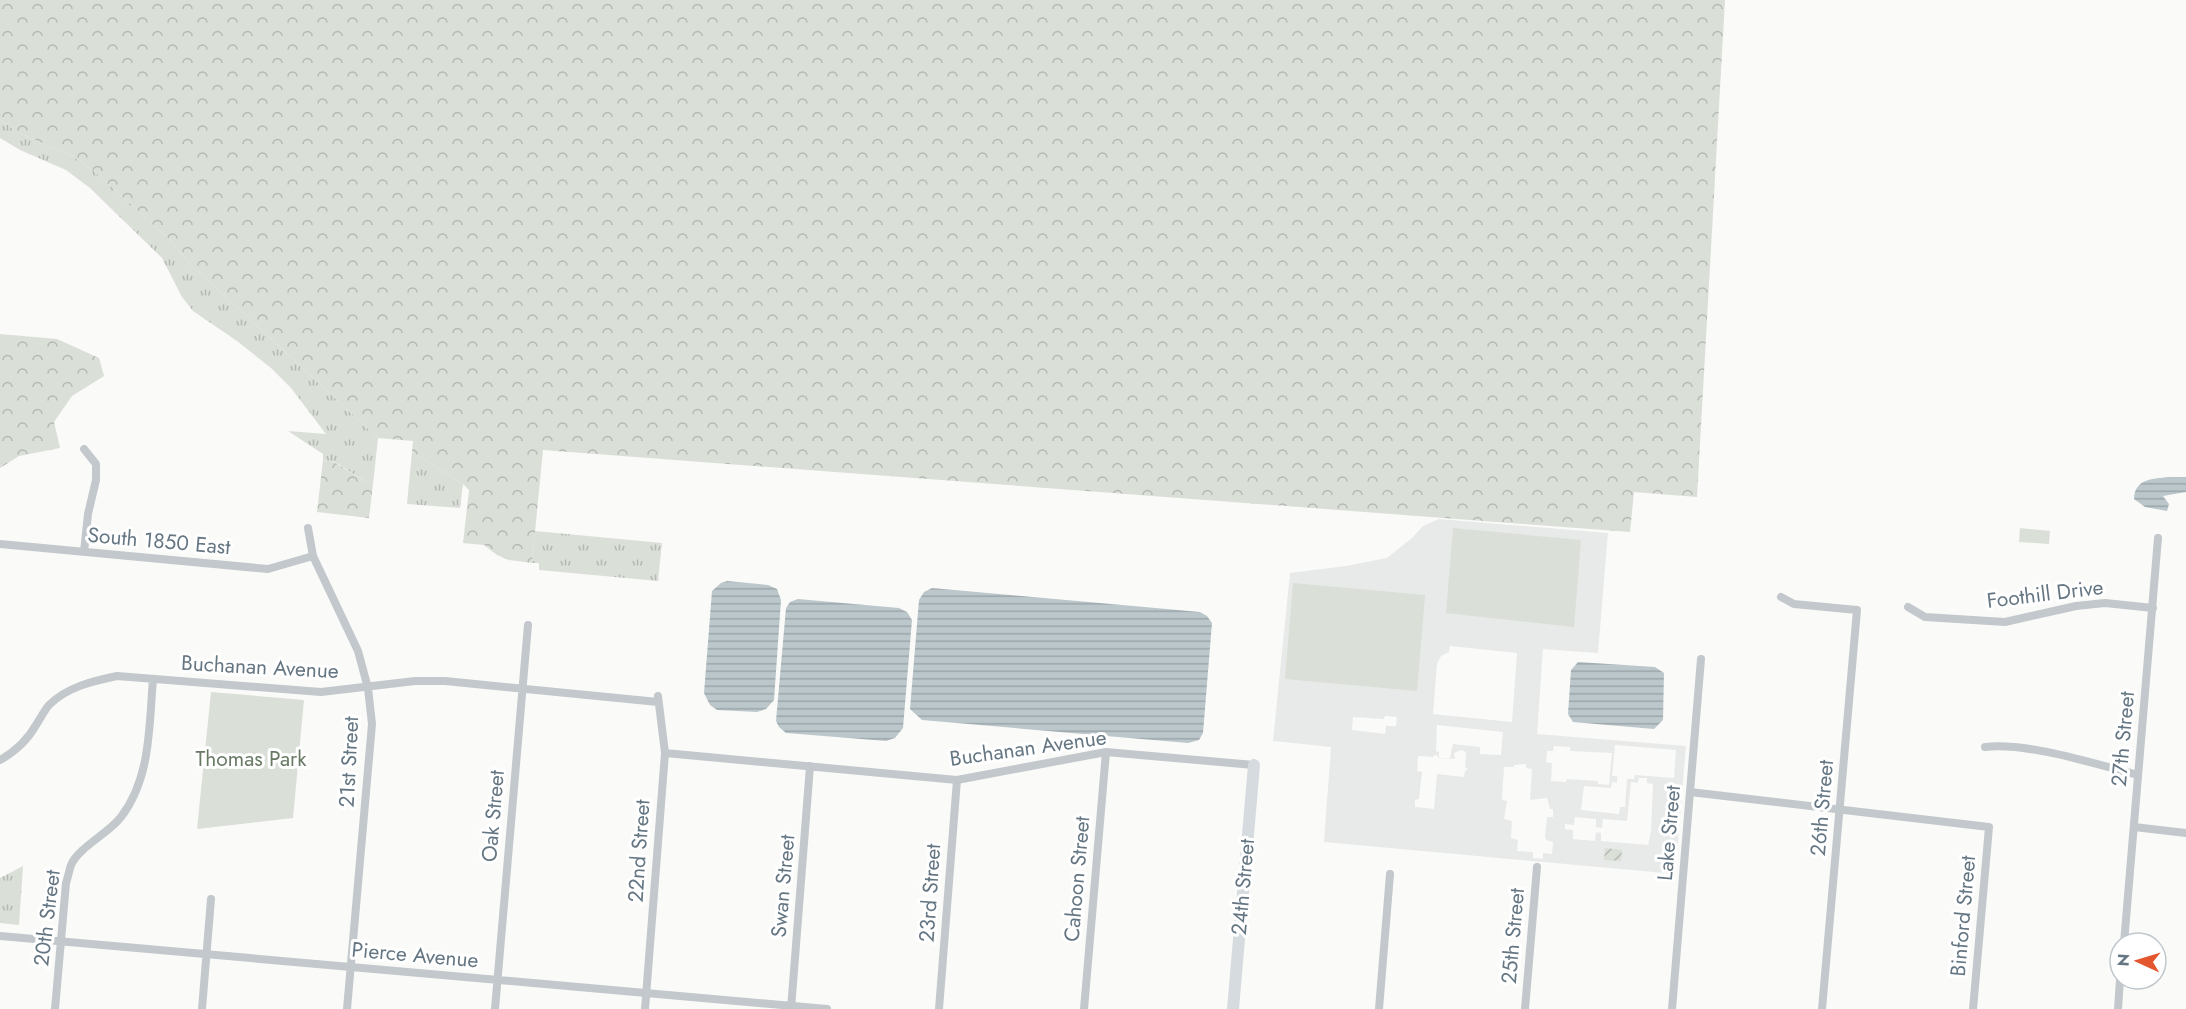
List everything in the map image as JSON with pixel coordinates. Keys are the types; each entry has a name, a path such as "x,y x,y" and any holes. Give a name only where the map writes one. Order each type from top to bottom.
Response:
{"street":[{"path":"84,449 96,464 96,472 84,552"},
{"name":"21st Street","path":"308,528 313,556 358,651 368,688 372,724 347,1009"},
{"name":"27th Street","path":"2125,931 2158,538"},
{"name":"South 1850 East","path":"0,544 268,569 313,556"},
{"name":"26th Street","path":"1781,597 1794,604 1857,610 1822,1009"},
{"name":"Foothill Drive","path":"1908,607 1925,617 2005,622 2076,606 2105,603 2153,608"},
{"name":"Oak Street","path":"495,1009 528,626"},
{"name":"Lake Street","path":"1672,1009 1701,659"},
{"name":"Buchanan Avenue","path":"0,760 13,753 27,740 48,706 66,692 94,680 117,676 321,692 415,681 445,681 658,699"},
{"name":"20th Street","path":"55,1009 66,883 72,863 121,817 132,798 142,774 147,748 153,679"},
{"name":"22nd Street","path":"645,1009 664,753 658,699"},
{"path":"1985,747 1999,746 2055,754 2138,774"},
{"name":"Buchanan Avenue","path":"664,753 957,780 1106,752 1254,765"},
{"name":"Cahoon Street","path":"1084,1009 1106,752"},
{"name":"24th Street","path":"1233,1009 1254,765"},
{"name":"Swan Street","path":"791,1007 810,766"},
{"name":"23rd Street","path":"939,1009 957,780"},
{"path":"1690,792 1840,809"},
{"name":"Binford Street","path":"1840,809 1989,827 1973,1009"},
{"path":"2134,827 2186,833"},
{"name":"25th Street","path":"1525,1009 1537,867"},
{"path":"1378,1009 1390,874"},
{"path":"202,1009 211,899"},
{"name":"Pierce Avenue","path":"0,936 827,1009"},
{"path":"2118,1009 2119,991"}],"shaded area":[{"path":"2186,477 2186,492 2163,496 2169,504 2167,511 2145,507 2134,499 2135,492 2141,483 2151,479"},
{"path":"1439,519 1608,533 1598,653 1543,649 1537,734 1686,746 1675,874 1324,842 1331,747 1273,741 1290,573 1387,558 1423,526","holes":["1450,646 1517,653 1512,722 1433,714 1437,664 1441,656 1449,652","1385,716 1397,717 1396,726 1386,726 1385,734 1352,730 1353,717 1384,719","1437,725 1503,732 1501,755 1480,754 1480,747 1453,744 1450,758 1439,758 1439,752 1436,751","1615,745 1676,750 1674,778 1635,775 1634,779 1627,779 1625,807 1620,807 1619,814 1581,810 1584,786 1611,788 1612,782 1617,783 1617,776 1612,776","1554,746 1570,747 1570,751 1612,753 1609,785 1598,784 1598,781 1567,779 1566,782 1551,781 1552,763 1546,762 1547,751 1553,751","1461,750 1466,752 1465,767 1468,769 1464,777 1437,774 1434,809 1415,807 1415,800 1419,799 1422,772 1417,771 1418,756 1433,757 1434,755 1438,758 1455,759 1454,753","1526,764 1526,768 1532,769 1530,800 1547,798 1550,809 1553,809 1553,817 1547,817 1545,836 1546,840 1553,842 1552,854 1543,853 1543,859 1533,858 1533,852 1517,851 1518,840 1511,838 1512,821 1504,819 1507,801 1502,800 1504,767 1514,767 1514,765","1639,778 1647,778 1647,783 1653,784 1651,831 1648,845 1601,841 1601,833 1596,832 1595,841 1573,839 1573,830 1565,829 1565,824 1574,825 1575,817 1596,819 1596,827 1602,828 1603,819 1627,821 1631,782 1638,783"]},
{"path":"727,581 768,585 777,589 781,600 774,700 766,709 757,712 717,710 710,705 704,693 712,591"},
{"path":"932,588 1200,612 1212,623 1203,733 1199,740 1188,743 922,720 910,709 919,600 924,592"},
{"path":"798,599 899,608 907,612 912,620 903,728 895,738 886,741 786,733 779,727 776,721 786,608 790,602"},
{"path":"1578,662 1655,667 1664,673 1663,720 1654,729 1573,722 1568,714 1571,670"}],"green space":[{"path":"0,0 1725,0 1697,497 1634,492 1630,532 543,450 532,563 509,560 497,555 484,545 463,543 469,490 463,484 412,452 413,441 378,438 190,264 170,240 94,171 72,156 17,132 0,119"},
{"path":"0,119 17,132 72,156 94,171 170,240 190,264 378,438 373,484 369,484 335,462 323,460 323,454 288,431 326,434 291,388 271,368 193,311 182,297 162,258 90,188 66,170 20,150 0,138"},
{"path":"0,334 57,339 99,358 104,376 72,396 54,422 60,448 19,456 0,468"},
{"path":"412,452 463,484 460,508 407,504"},
{"path":"323,460 334,462 369,484 373,484 369,518 317,512"},
{"path":"1453,528 1581,540 1574,627 1446,613"},
{"path":"2020,528 2050,531 2049,544 2019,542"},
{"path":"535,531 662,543 658,581 539,570 539,563 532,563"},
{"path":"1293,583 1425,595 1417,691 1285,679"},
{"name":"Thomas Park","path":"211,692 304,700 293,818 197,829"},
{"path":"1605,848 1622,850 1621,861 1604,860"},
{"path":"23,866 19,925 0,923 0,878"}]}
